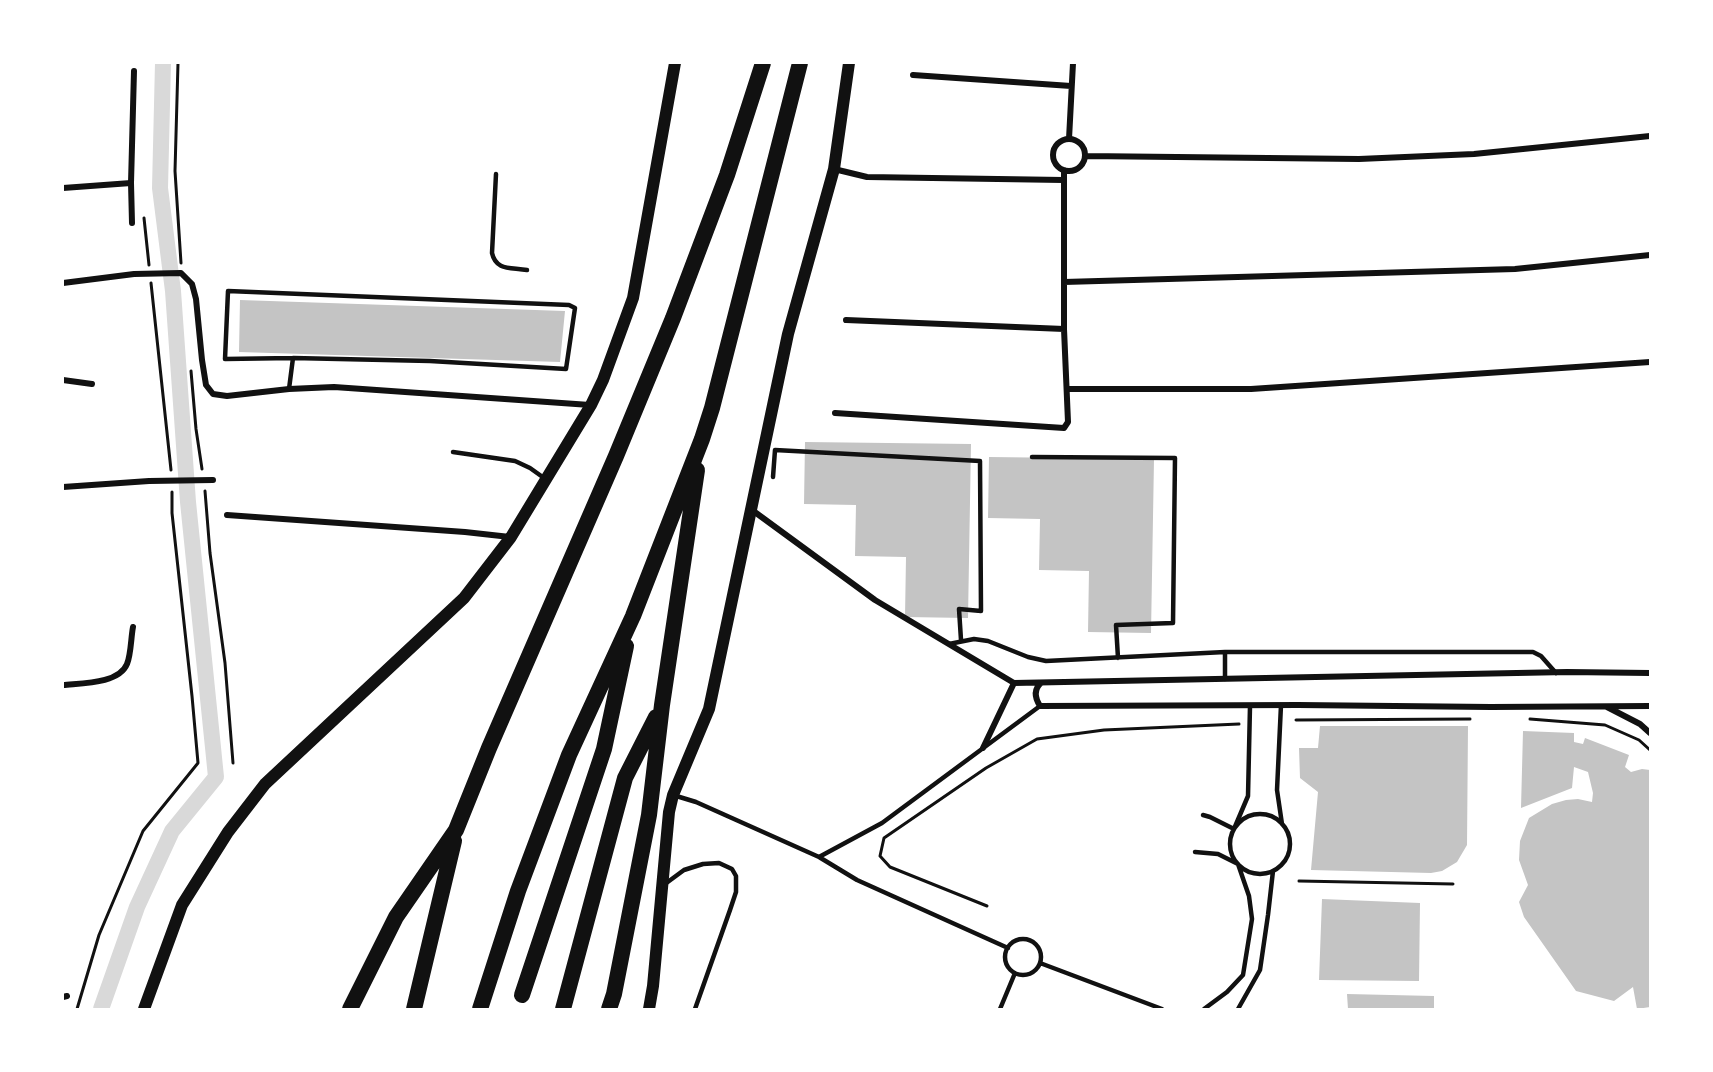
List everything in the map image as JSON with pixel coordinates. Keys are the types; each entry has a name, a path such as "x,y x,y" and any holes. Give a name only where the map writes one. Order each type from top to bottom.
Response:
{"highway":[{"path":"414,1009 456,830 673,318 727,175 763,63"},
{"path":"480,1009 518,891 569,755 633,616 702,439 712,408 800,63"},
{"path":"612,1004 649,815 662,705 702,439"},
{"path":"522,995 604,749 633,616"},
{"path":"563,1009 625,778 662,705"},
{"path":"350,1009 396,917 456,830"}],"main road":[{"path":"144,1009 182,906 228,832 265,784 464,598 511,537 591,405 603,380 633,298 675,63"},
{"path":"649,1009 669,812 673,795 709,709 788,334 834,169 849,63"}],"street":[{"path":"1069,140 1073,63"},
{"path":"132,224 134,71"},
{"path":"913,75 1071,86"},
{"path":"1085,156 1359,159 1474,154 1650,136"},
{"path":"1069,140 1080,144 1085,156 1083,163 1071,171 1058,166 1053,153 1062,141 1069,140"},
{"path":"834,169 867,177 1063,180"},
{"path":"835,412 1064,428 1068,422 1068,389 1064,329 1064,170"},
{"path":"63,189 131,183"},
{"path":"1064,282 1515,270 1650,255"},
{"path":"63,283 134,274 181,273 192,284 196,299 206,385 213,394 227,396 334,387 591,405"},
{"path":"846,320 1064,329"},
{"path":"1068,389 1251,389 1650,362"},
{"path":"63,380 92,384"},
{"path":"63,487 160,480 213,480"},
{"path":"752,510 875,600 1014,683 1556,673 1650,674"},
{"path":"227,515 511,537"},
{"path":"63,685 111,679 121,673 127,665 133,627"},
{"path":"983,748 1014,683"},
{"path":"1041,683 1035,694 1040,706 1650,706"},
{"path":"1606,707 1640,724 1650,733"}],"lane":[{"path":"496,174 492,253 494,261 498,266 527,270"},
{"path":"228,291 569,305 575,308 566,369 430,361 293,357 225,359 228,291"},
{"path":"289,389 293,357"},
{"path":"773,477 775,450 980,461 981,611 959,609 962,640"},
{"path":"453,452 515,461 530,468 546,480"},
{"path":"1032,457 1175,458 1173,623 1116,625 1118,658"},
{"path":"949,644 974,639 988,641 1028,657 1046,661 1225,652 1533,652 1541,656 1556,673"},
{"path":"1225,652 1225,679"},
{"path":"1281,705 1277,790 1282,824"},
{"path":"819,857 882,823 1040,706"},
{"path":"1204,1009 1227,992 1244,975 1252,919 1249,896 1230,847 1234,829 1248,796 1250,706"},
{"path":"673,795 696,802 819,857 857,880 1008,948"},
{"path":"1195,852 1218,854 1254,873 1273,871 1286,858 1290,841 1282,824 1275,818 1257,814 1240,822 1234,829"},
{"path":"1203,815 1234,829"},
{"path":"662,886 684,870 703,864 719,862 732,869 736,876 736,892 695,1009"},
{"path":"1238,1009 1260,970 1273,871"},
{"path":"1016,940 1033,942 1041,951 1040,963 1033,972 1027,975 1015,973 1007,965 1005,959 1008,948 1016,940"},
{"path":"1040,963 1162,1009"},
{"path":"1000,1009 1015,973"},
{"path":"1142,1009 1145,1002"}],"path":[{"path":"178,63 175,171 181,273"},
{"path":"144,216 150,272"},
{"path":"77,1009 99,935 143,831 198,763 172,513 172,480 166,416 151,283"},
{"path":"191,365 210,553 225,663 233,763"},
{"path":"1296,720 1472,719"},
{"path":"1521,719 1605,725 1639,740 1650,750"},
{"path":"987,906 890,867 880,856 884,838 986,768 1037,739 1104,730 1247,724"},
{"path":"1299,881 1453,884"}],"building":[{"path":"240,300 565,311 560,362 239,352"},
{"path":"805,442 971,444 968,618 905,617 906,557 855,556 856,505 804,504"},
{"path":"989,457 1154,459 1151,633 1088,632 1089,571 1039,570 1040,519 988,518"},
{"path":"1320,726 1468,726 1467,845 1457,862 1442,871 1431,873 1311,870 1318,792 1300,778 1299,748 1318,748"},
{"path":"1523,731 1574,733 1574,742 1583,744 1585,738 1629,755 1625,767 1631,772 1642,769 1650,770 1650,1007 1637,1009 1633,987 1614,1001 1576,991 1524,917 1519,902 1528,885 1519,860 1520,841 1529,818 1552,804 1566,800 1578,799 1592,802 1593,793 1588,772 1574,767 1572,788 1521,808"},
{"path":"1322,899 1420,903 1419,981 1319,980"},
{"path":"1347,994 1434,996 1434,1009 1348,1009"}],"waterway":[{"path":"101,1009 137,907 172,831 216,777 188,502 173,291 160,188 163,63"}]}
